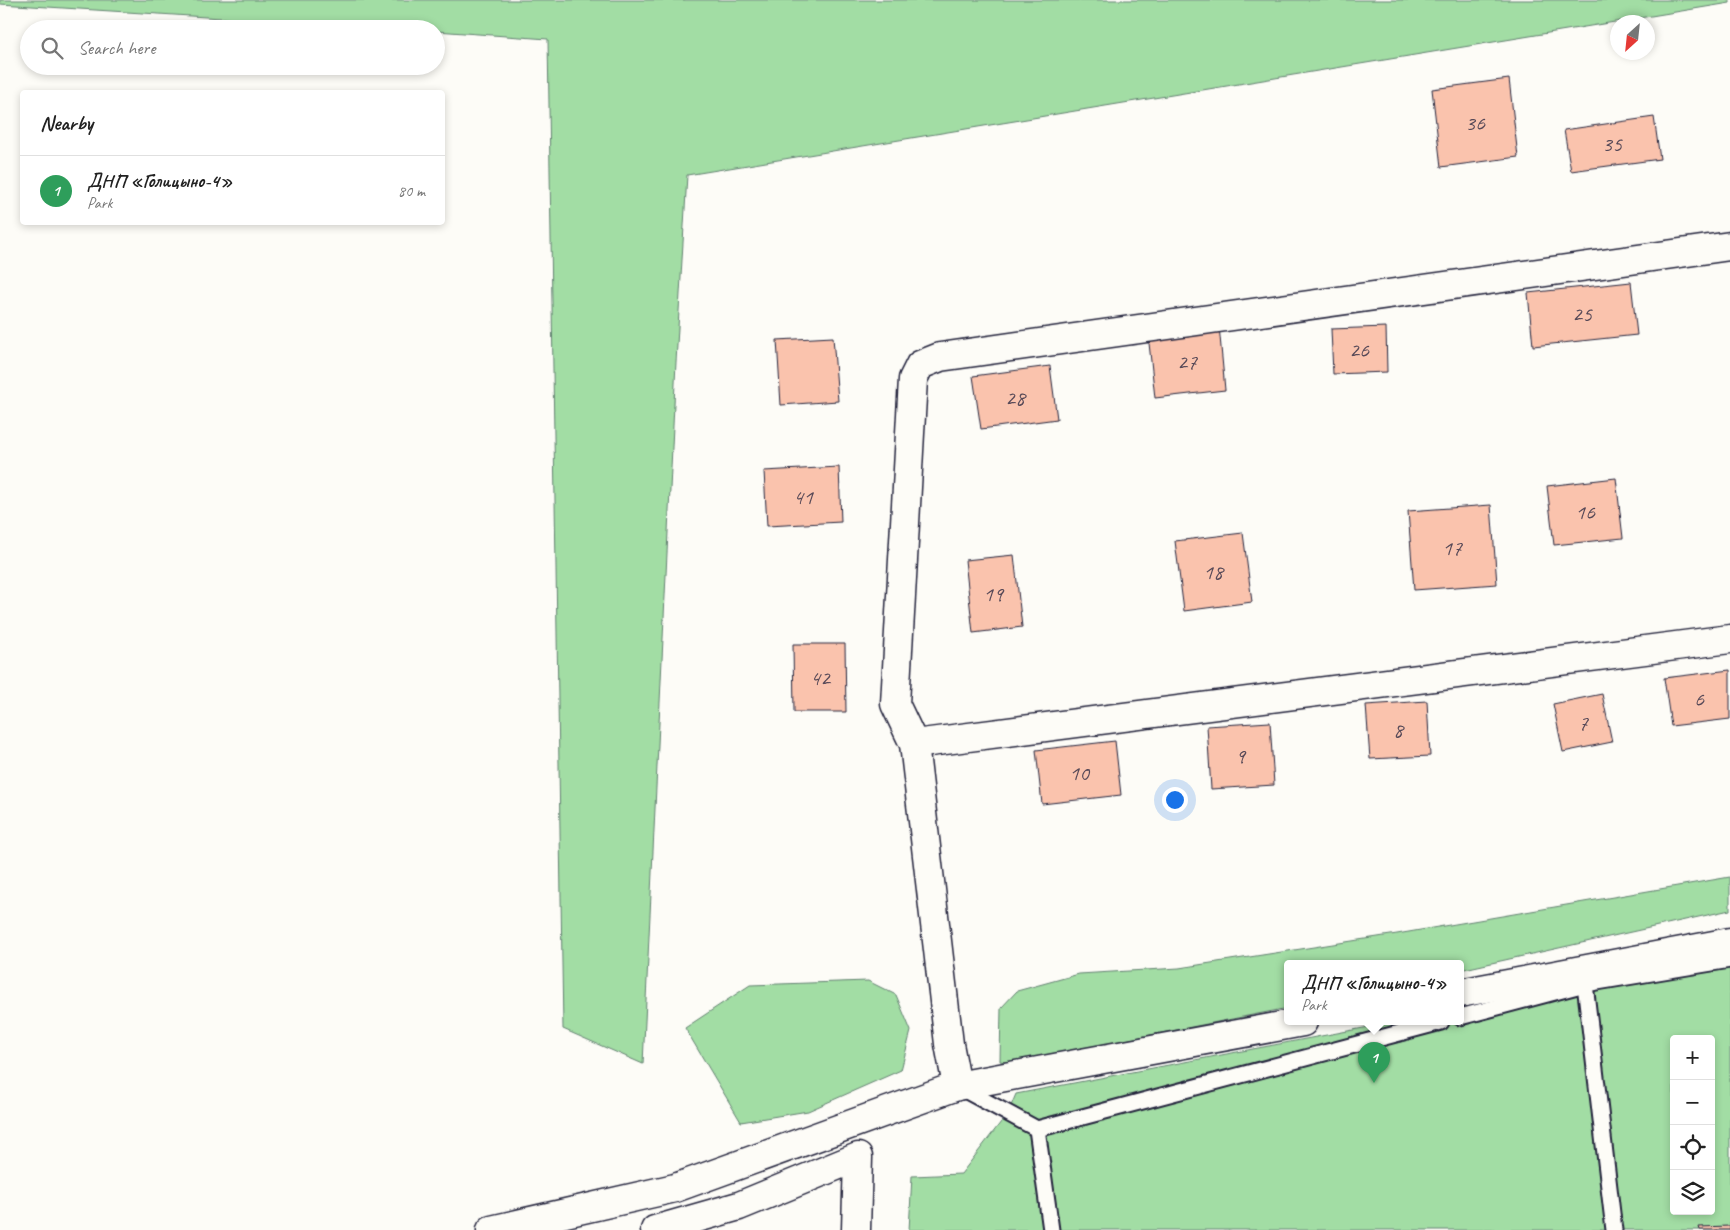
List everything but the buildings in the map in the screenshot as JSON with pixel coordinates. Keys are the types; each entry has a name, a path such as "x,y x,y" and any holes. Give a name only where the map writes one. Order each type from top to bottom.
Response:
{"street":[{"path":"957,1086 949,1044 914,744 896,704 913,380 920,365 940,357 1730,246"},
{"path":"914,744 1730,640"},
{"path":"1464,992 1730,942"},
{"path":"491,1230 675,1188 957,1086 1288,1025"},
{"path":"656,1230 739,1206 858,1156 856,1230"}],"lane":[{"path":"1464,1016 1585,984 1730,960"},
{"path":"1585,984 1614,1230"},
{"path":"957,1086 1037,1129 1431,1025"},
{"path":"1037,1129 1051,1230"}],"green space":[{"path":"0,0 1730,0 1730,3 1655,15 1610,15 1610,23 687,175 676,362 643,1064 563,1029 548,39 445,32 445,20 253,20 0,4"},
{"path":"1730,877 1730,910 1464,969 1464,960 1284,960 1284,1009 1105,1044 1022,1065 1000,1061 1001,1008 1017,991 1079,974 1179,968 1397,934"},
{"path":"1730,958 1730,1230 909,1230 912,1176 961,1174 1008,1113 1016,1094 1379,1025 1464,1025 1464,1008"},
{"path":"868,981 896,995 911,1031 901,1070 808,1111 741,1122 685,1028 750,985"}],"place":[{"name":"ДНП «Голицыно-4»","path":"1374,1083"}]}
